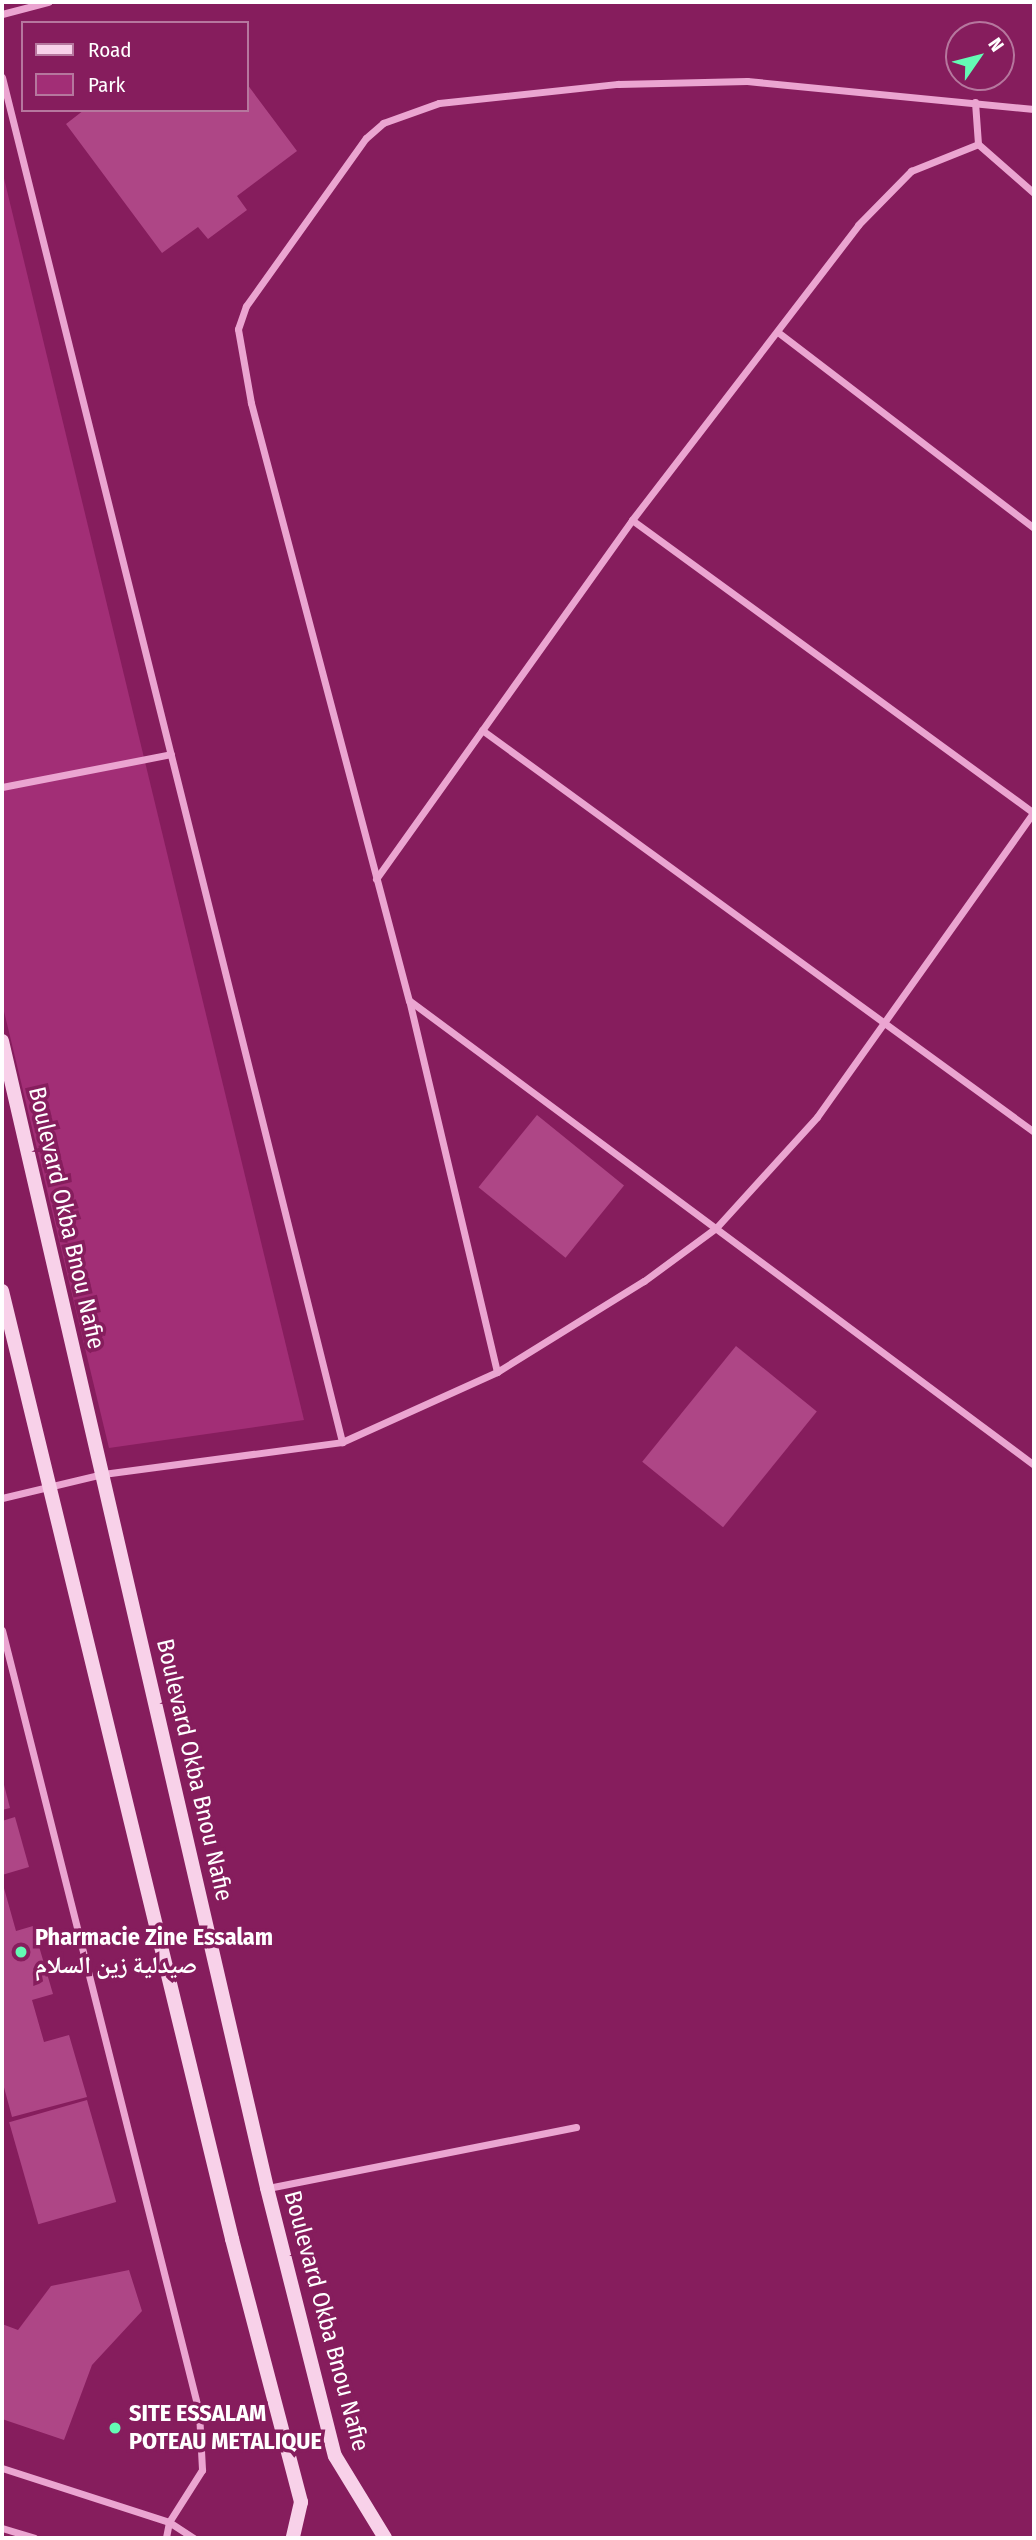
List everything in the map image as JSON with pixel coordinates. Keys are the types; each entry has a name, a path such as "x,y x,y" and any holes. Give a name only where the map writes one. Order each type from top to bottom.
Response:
{"main road":[{"name":"Boulevard Okba Bnou Nafie","path":"2,1041 267,2188 335,2456 385,2538"},
{"path":"2,1291 229,2226 302,2502 293,2538"}],"street":[{"path":"2,14 48,2"},
{"path":"2,77 342,1442"},
{"path":"497,1372 409,1001 251,403 238,329 258,288 366,138 383,123 439,103 618,84 747,81 1034,108"},
{"path":"975,102 978,144 1034,193"},
{"path":"376,879 632,520 888,190 929,161 978,144"},
{"path":"779,333 1034,528"},
{"path":"2,1498 103,1474 342,1442 497,1372 578,1325 716,1228 817,1117 1034,812 632,520"},
{"path":"482,730 886,1021 1034,1132"},
{"path":"2,787 171,754"},
{"path":"409,1001 1034,1465"},
{"path":"2,1630 199,2412 202,2470 169,2522 166,2538"},
{"path":"267,2188 576,2127"},
{"path":"2,2468 169,2522 194,2538"},
{"path":"2,2528 34,2538"}],"green space":[{"path":"2,170 304,1420 109,1448 2,1003"}],"building":[{"path":"248,85 297,151 237,196 247,210 208,239 198,227 162,253 66,124 81,112 248,112"},
{"path":"537,1115 624,1185 566,1258 478,1187"},
{"path":"736,1346 817,1411 723,1527 642,1462"},
{"path":"2,1777 10,1808 2,1810"},
{"path":"15,1817 29,1867 2,1875 2,1821"},
{"path":"2,1881 16,1931 33,1926 53,1994 32,2000 44,2042 69,2035 87,2097 12,2117 2,2080"},
{"path":"87,2100 116,2202 38,2224 9,2122"},
{"path":"129,2270 142,2311 92,2365 64,2440 2,2419 2,2324 18,2330 51,2286"}],"place":[{"name":"Pharmacie Zine Essalam صيدلية زين السلام","path":"21,1952"},
{"name":"SITE ESSALAM POTEAU METALIQUE","path":"115,2428"}]}
